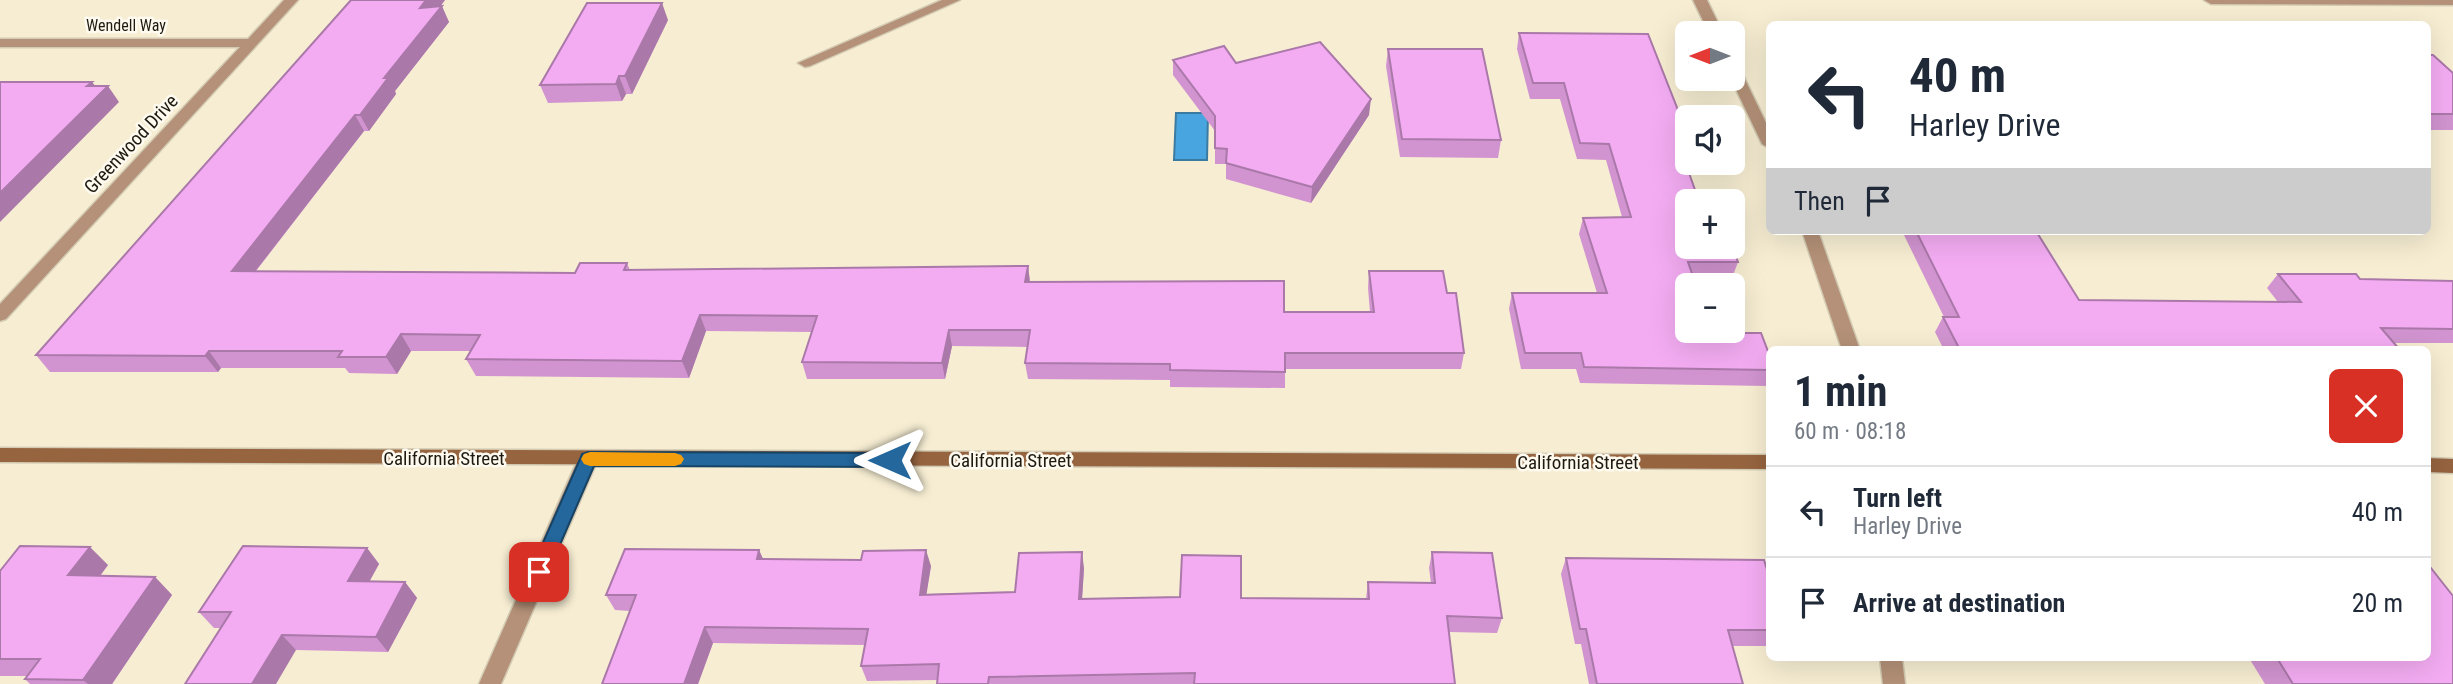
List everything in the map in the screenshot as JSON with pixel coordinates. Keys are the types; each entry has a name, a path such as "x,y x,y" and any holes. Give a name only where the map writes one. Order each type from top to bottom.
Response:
{"street":[{"name":"Greenwood Drive","path":"0,315 291,0"},
{"path":"805,63 953,0"},
{"path":"1700,0 1710,21"},
{"path":"2211,0 2453,1"},
{"name":"Wendell Way","path":"0,43 251,43"},
{"path":"1743,91 1766,139"},
{"path":"1812,235 1850,346"},
{"name":"California Street","path":"0,455 1766,462"},
{"path":"490,684 588,459"},
{"path":"2431,466 2453,466"},
{"path":"1891,661 1894,684"}],"water":[{"path":"1176,113 1208,113 1207,160 1174,160"}],"building":[{"path":"351,0 426,0 420,8 442,6 384,78 388,78 360,115 355,115 232,271 575,273 580,263 627,263 624,270 1028,266 1025,282 1284,281 1284,312 1374,312 1369,271 1443,271 1447,293 1456,293 1464,353 1285,353 1285,372 1170,370 1170,364 1025,363 1030,330 949,330 942,363 802,362 817,316 700,315 682,361 466,359 480,335 401,334 386,357 338,357 342,351 209,351 205,356 36,355"},
{"path":"587,3 662,3 625,76 619,76 616,84 540,85"},
{"path":"1519,33 1648,34 1676,105 1675,175 1690,175 1695,189 1675,189 1675,259 1737,259 1738,262 1688,262 1692,273 1675,273 1675,343 1745,343 1745,333 1761,333 1766,346 1766,370 1584,367 1581,353 1525,353 1512,293 1607,293 1583,218 1631,217 1609,144 1580,143 1564,83 1533,83"},
{"path":"1320,42 1371,99 1312,187 1226,163 1227,149 1215,148 1215,116 1173,60 1224,46 1236,63"},
{"path":"1388,49 1482,49 1501,140 1402,139"},
{"path":"2431,55 2453,73 2453,114 2431,114"},
{"path":"0,82 92,82 87,86 108,86 0,193"},
{"path":"1918,235 2038,235 2079,300 2301,302 2278,274 2356,274 2360,279 2453,281 2453,329 2381,328 2397,346 1958,346 1943,317 1959,317"},
{"path":"20,546 90,547 68,575 155,577 83,680 25,679 40,659 0,659 0,571"},
{"path":"243,546 367,548 348,581 405,582 376,637 282,635 252,684 185,684 231,612 199,612"},
{"path":"625,549 759,550 757,559 861,560 863,551 926,550 920,595 1015,592 1019,553 1082,552 1079,599 1180,597 1182,555 1241,556 1241,598 1369,599 1368,582 1435,583 1432,552 1492,553 1502,618 1447,616 1455,684 1194,684 1195,673 989,677 988,684 937,684 939,664 861,666 868,629 705,627 684,684 602,684 636,595 606,595"},
{"path":"1566,558 1764,560 1766,630 1728,630 1743,684 1597,684 1586,629 1580,629"},
{"path":"2431,568 2453,596 2453,684 2293,684 2279,661 2431,661"}],"slow traffic":[{"path":"590,459 675,459"}],"route":[{"path":"539,572 588,459 890,460"}]}
